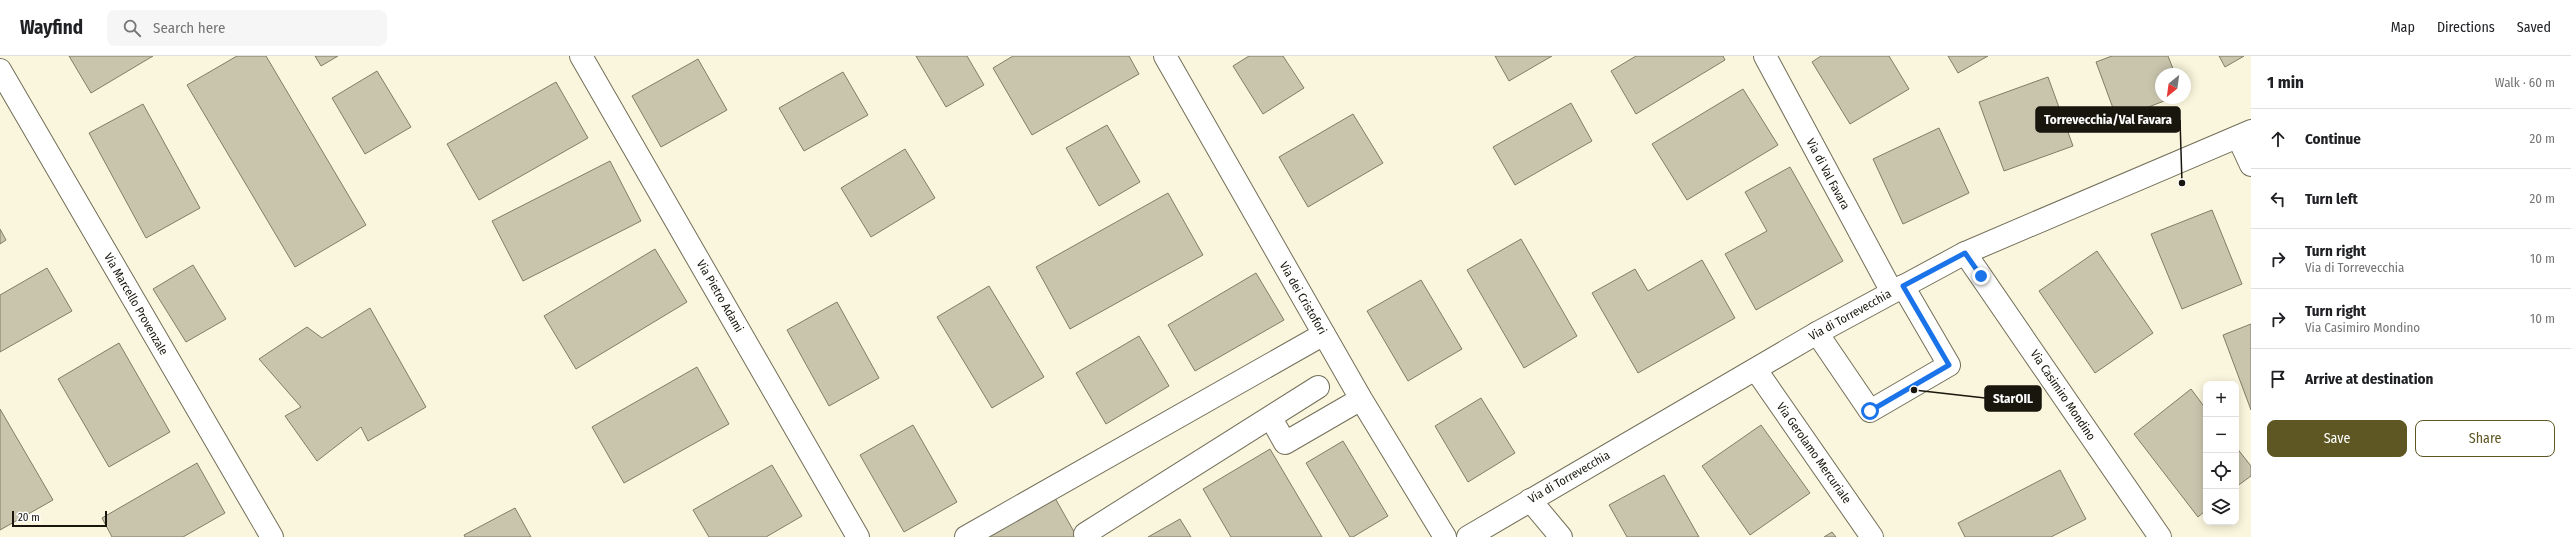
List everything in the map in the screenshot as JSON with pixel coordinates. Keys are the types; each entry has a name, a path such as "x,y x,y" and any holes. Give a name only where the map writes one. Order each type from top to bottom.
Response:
{"street":[{"name":"Via Pietro Adami","path":"581,56 858,537"},
{"name":"Via dei Cristofori","path":"1165,56 1361,399 1445,537"},
{"name":"Via di Val Favara","path":"1764,56 1897,289 1949,365 1870,411 1817,333"},
{"name":"Via Marcello Provenzale","path":"0,70 272,537"},
{"path":"2245,134 2251,165"},
{"name":"Via di Torrevecchia","path":"1468,537 1817,333 1965,253 2245,134"},
{"name":"Via Casimiro Mondino","path":"1965,253 2160,537"},
{"path":"966,537 1324,334"},
{"name":"Via Gerolamo Mercuriale","path":"1756,370 1872,537"},
{"path":"1086,537 1085,534 1318,387"},
{"path":"1271,418 1285,443 1361,399"},
{"path":"1530,500 1560,537"}],"building":[{"path":"69,56 153,56 91,93"},
{"path":"237,56 266,56 366,225 295,267 187,85"},
{"path":"315,56 338,56 321,66"},
{"path":"916,56 967,56 984,85 946,107"},
{"path":"1013,56 1129,56 1139,74 1032,135 993,68"},
{"path":"1249,56 1283,56 1304,88 1263,114 1233,66"},
{"path":"1495,56 1552,56 1509,81"},
{"path":"1636,56 1723,56 1725,60 1636,114 1611,71"},
{"path":"1821,56 1889,56 1909,89 1850,124 1812,62"},
{"path":"1948,56 1988,56 1958,73"},
{"path":"2112,56 2168,56 2173,68 2155,68 2155,104 2156,104 2117,119 2096,62"},
{"path":"2219,56 2244,56 2225,67"},
{"path":"698,59 727,110 661,147 632,96"},
{"path":"377,71 411,127 365,154 332,98"},
{"path":"843,72 868,115 804,151 779,108"},
{"path":"2048,77 2073,146 2004,171 1979,102"},
{"path":"556,82 588,138 479,200 447,144"},
{"path":"1743,89 1778,145 1687,200 1652,144"},
{"path":"1571,103 1592,141 1515,185 1493,147"},
{"path":"143,104 200,208 146,238 89,133"},
{"path":"1353,114 1383,163 1308,207 1279,157"},
{"path":"1107,125 1140,182 1099,206 1066,148"},
{"path":"1939,128 1969,193 1903,224 1873,159"},
{"path":"905,149 935,198 871,237 841,188"},
{"path":"610,161 641,221 523,281 492,221"},
{"path":"1790,167 1843,261 1756,310 1725,254 1767,231 1745,192"},
{"path":"1168,193 1203,255 1070,329 1036,267"},
{"path":"2212,210 2242,284 2182,309 2151,234"},
{"path":"0,229 6,240 0,244"},
{"path":"1521,239 1577,336 1524,368 1467,270"},
{"path":"655,249 687,302 576,369 544,316"},
{"path":"2097,251 2153,333 2095,373 2039,291"},
{"path":"1702,260 1735,318 1638,373 1592,293 1635,269 1648,291"},
{"path":"193,265 226,319 186,342 153,289"},
{"path":"47,268 72,311 0,352 0,295"},
{"path":"1256,273 1284,320 1195,371 1168,325"},
{"path":"1421,280 1462,349 1408,381 1367,311"},
{"path":"989,286 1044,377 992,408 937,317"},
{"path":"837,302 879,378 829,406 787,330"},
{"path":"370,308 426,407 368,441 361,427 317,461 285,416 301,407 259,359 307,327 322,338"},
{"path":"2251,324 2251,410 2223,335"},
{"path":"1139,336 1169,386 1106,424 1076,373"},
{"path":"119,343 170,432 109,467 58,379"},
{"path":"697,367 729,424 624,483 592,427"},
{"path":"2191,389 2203,405 2203,513 2198,517 2134,434"},
{"path":"1481,398 1515,453 1468,482 1435,426"},
{"path":"0,409 53,500 0,530"},
{"path":"913,425 957,502 904,532 860,455"},
{"path":"1761,425 1810,493 1750,535 1702,466"},
{"path":"1343,441 1388,516 1353,537 1350,537 1306,463"},
{"path":"1270,449 1322,537 1231,537 1203,489"},
{"path":"2239,451 2251,466 2251,476 2239,485"},
{"path":"197,463 225,513 183,537 112,537 102,518"},
{"path":"772,465 802,516 766,537 709,537 693,510"},
{"path":"2060,470 2086,519 2051,537 1965,537 1958,523"},
{"path":"1664,475 1699,537 1627,537 1609,505"},
{"path":"1055,498 1077,537 988,537"},
{"path":"515,508 531,537 465,537 464,535"},
{"path":"1180,519 1191,537 1148,537"},
{"path":"1832,532 1836,537 1824,537"}],"place":[{"name":"Torrevecchia/Val Favara","path":"2182,183"},
{"name":"StarOIL","path":"1914,390"}],"route":[{"path":"1870,411 1949,365 1903,286 1965,253 1981,276"}]}
